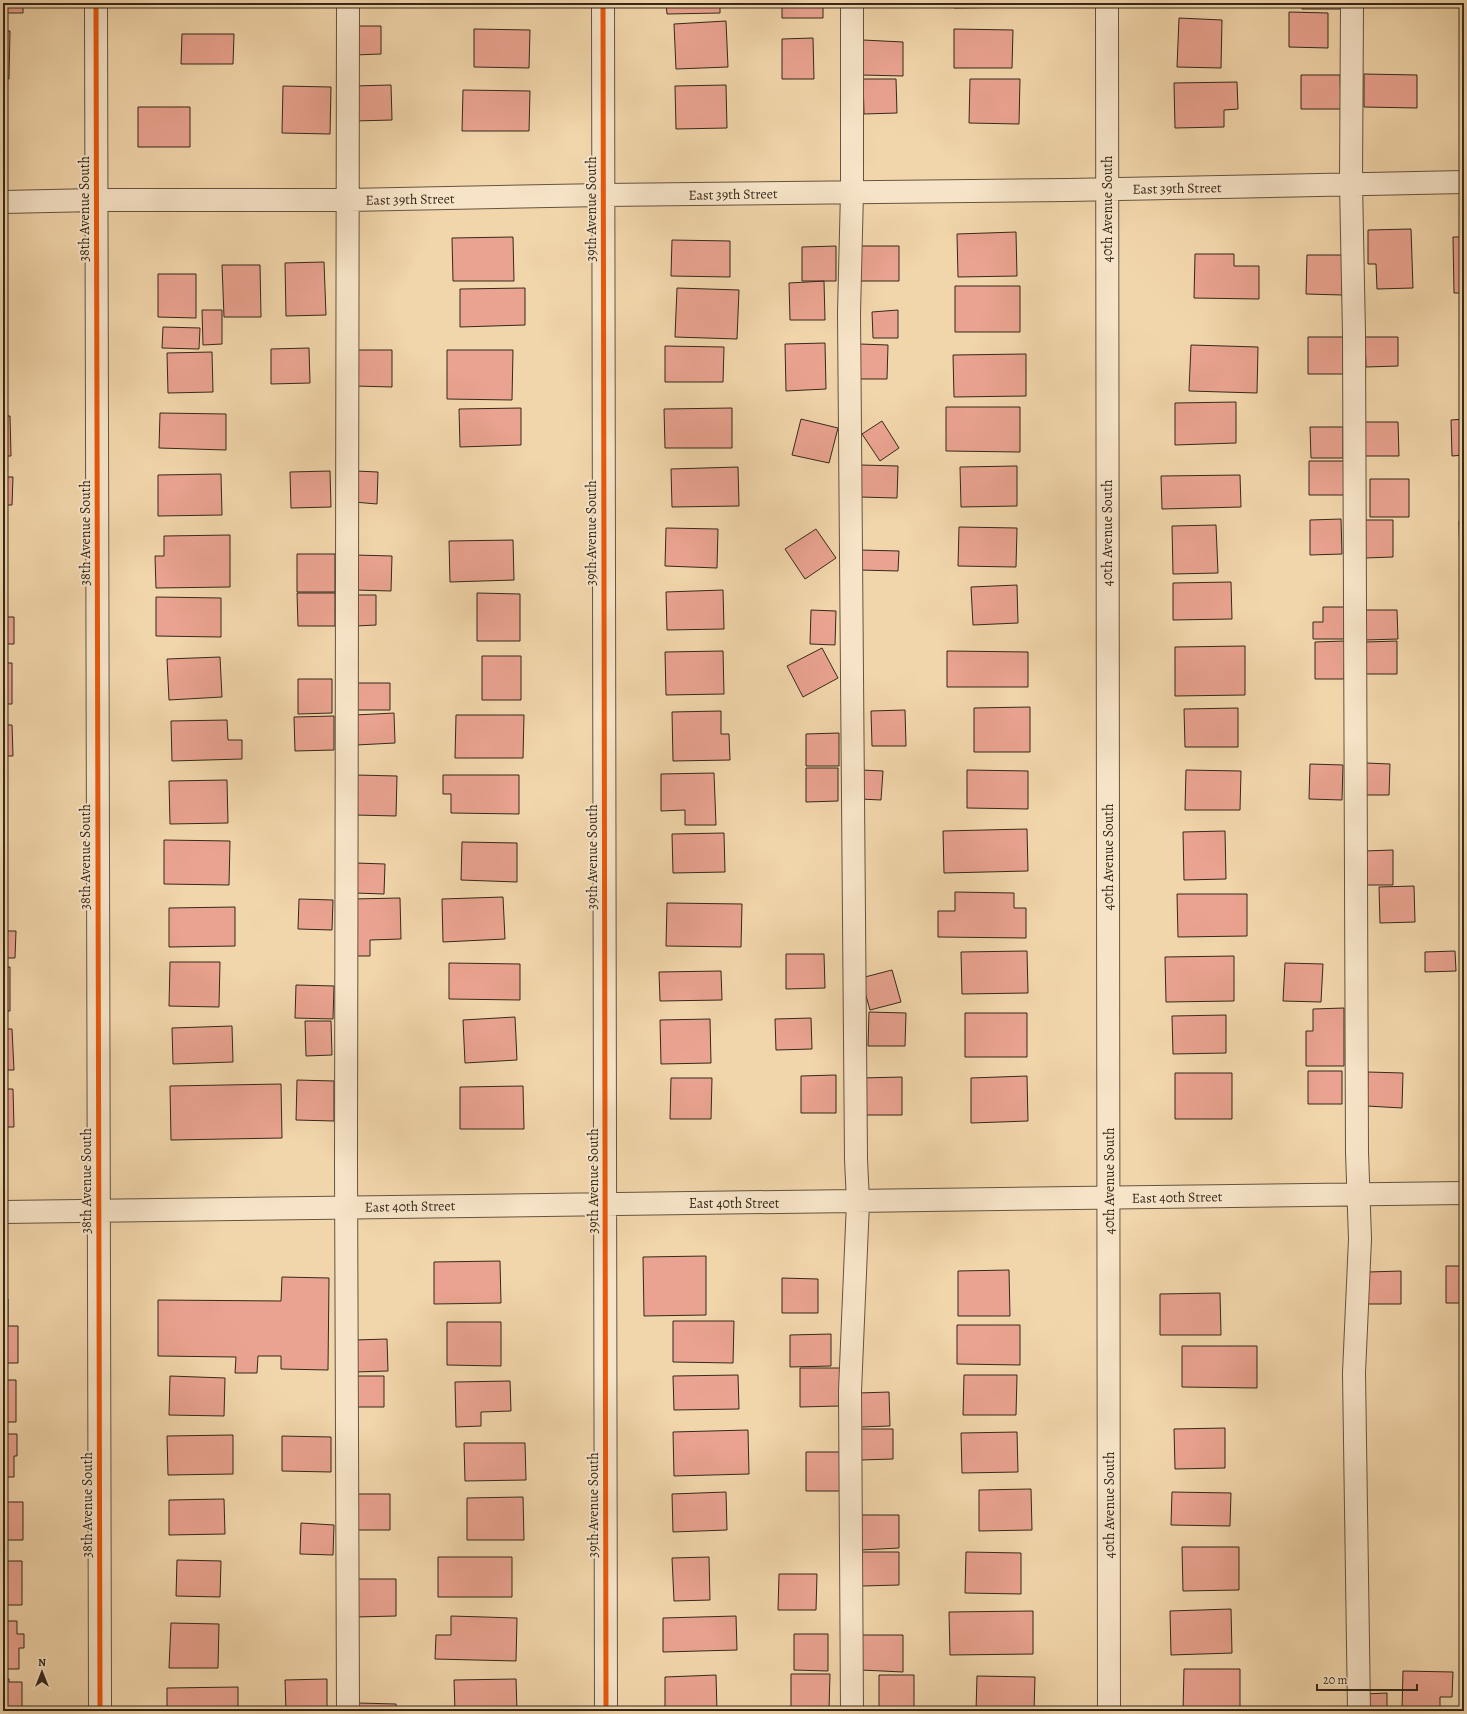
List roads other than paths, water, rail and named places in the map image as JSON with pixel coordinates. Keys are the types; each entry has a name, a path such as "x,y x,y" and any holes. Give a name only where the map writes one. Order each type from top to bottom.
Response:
{"street":[{"name":"38th Avenue South","path":"96,3 100,1711"},
{"path":"348,3 346,1207 348,1711"},
{"name":"39th Avenue South","path":"603,3 606,1711"},
{"path":"852,3 852,192 849,313 856,1159 858,1202 850,1391 852,1711"},
{"name":"40th Avenue South","path":"1106,3 1109,1711"},
{"path":"1352,3 1351,184 1354,333 1357,1144 1360,1239 1354,1373 1359,1711"},
{"name":"East 39th Street","path":"3,202 96,200 348,200 603,195 1107,189 1464,182"},
{"name":"East 40th Street","path":"3,1212 1464,1193"}]}
